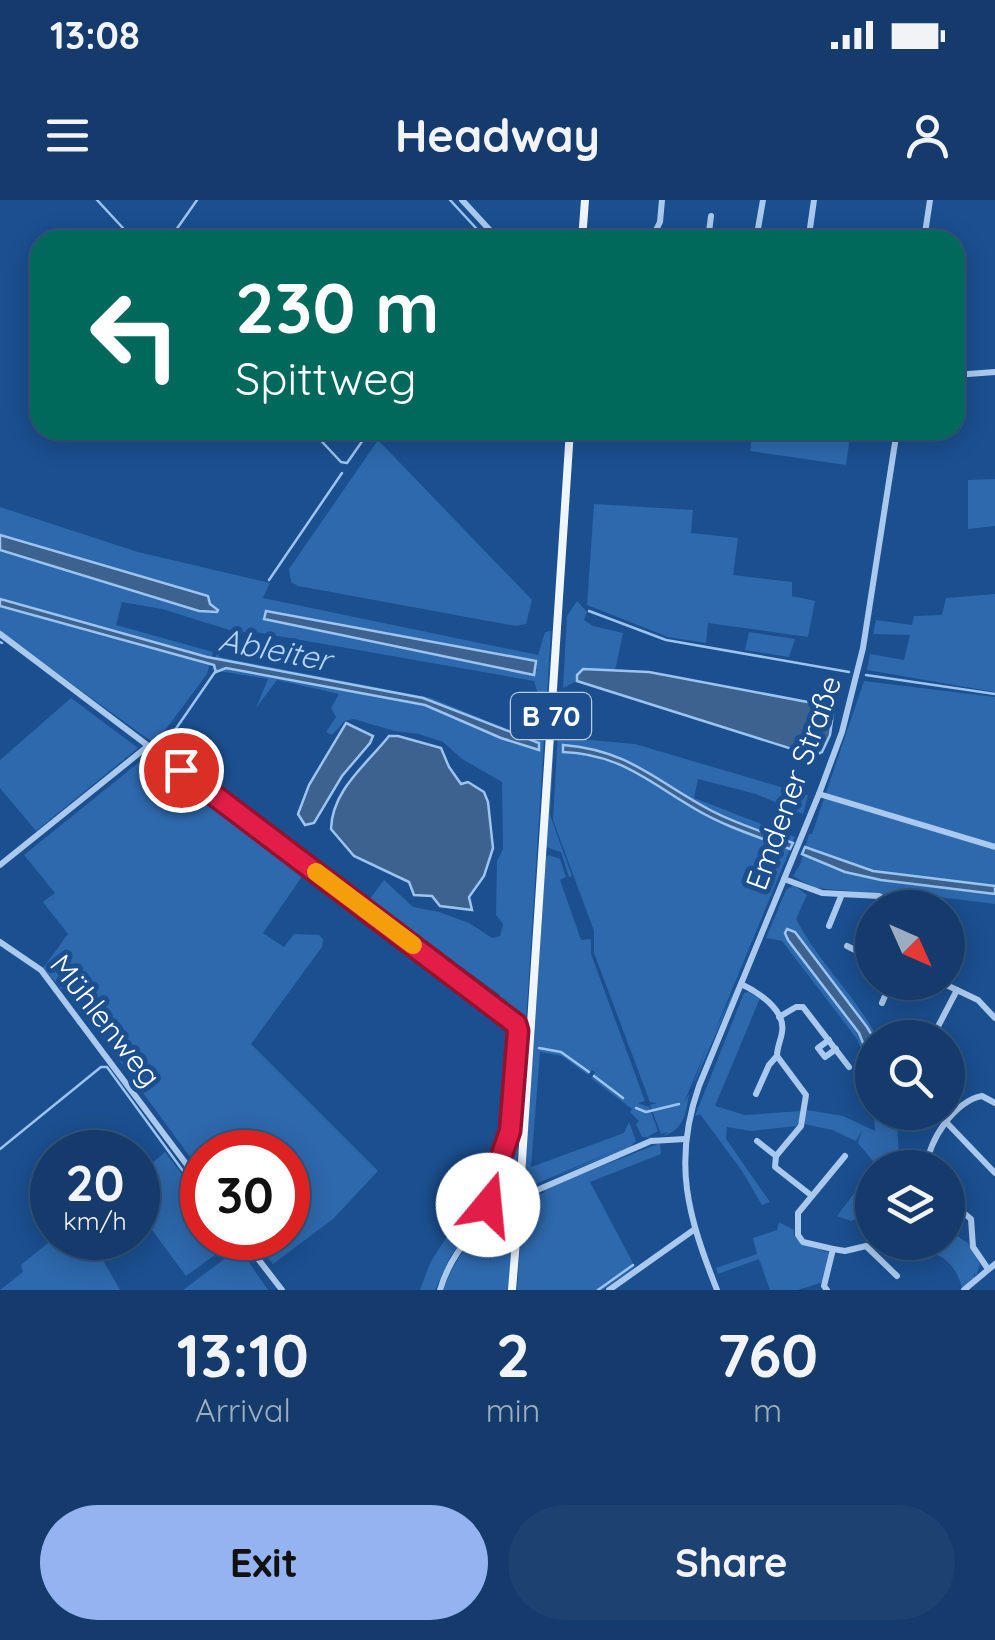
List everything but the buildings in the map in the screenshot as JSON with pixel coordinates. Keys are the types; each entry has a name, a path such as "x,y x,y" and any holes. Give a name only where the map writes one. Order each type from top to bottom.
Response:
{"main road":[{"path":"583,230 585,200"},
{"name":"B 70","path":"524,1192 569,440"},
{"path":"512,1290 514,1204"}],"street":[{"path":"462,200 489,230"},
{"path":"656,230 662,200"},
{"path":"758,230 763,200"},
{"path":"810,228 814,200"},
{"path":"926,230 930,200"},
{"path":"705,230 711,216"},
{"path":"965,374 995,372"},
{"name":"Emdener Straße","path":"717,1290 695,1230 684,1181 685,1139 699,1086 819,794 856,681 874,590 896,440"},
{"path":"0,634 513,1021 518,1031 510,1131 489,1192 488,1205 493,1214"},
{"path":"0,864 148,746"},
{"path":"819,794 995,847"},
{"path":"784,880 806,890 855,895"},
{"path":"829,926 842,894"},
{"name":"Mühlenweg","path":"0,942 42,970 180,1155"},
{"path":"847,946 855,950"},
{"path":"741,984 762,994 783,1028 777,1056 768,1065 756,1094"},
{"path":"965,994 990,1005 995,1018"},
{"path":"779,1017 796,1006 803,1007 850,1067"},
{"path":"829,1040 818,1048 825,1057 836,1048"},
{"path":"777,1056 806,1094 804,1117 776,1156 775,1166 812,1196"},
{"path":"965,1105 982,1096 995,1103"},
{"path":"954,1130 995,1173"},
{"path":"440,1290 459,1250 493,1214 514,1204 524,1192 651,1141 685,1139"},
{"path":"757,1141 776,1156"},
{"path":"845,1156 798,1213 798,1235 803,1242 833,1250 866,1246 897,1276"},
{"path":"965,1214 971,1219 972,1246 992,1266 969,1286"},
{"path":"608,1290 695,1230"},
{"path":"827,1290 824,1286 833,1250"},
{"path":"259,1260 282,1290"}],"shaded area":[{"path":"378,440 532,600 526,624 516,626 291,582 289,569"},
{"path":"752,440 850,440 846,465 750,451"},
{"path":"995,479 995,526 968,529 968,480"},
{"path":"594,504 693,510 691,533 738,538 733,575 792,582 792,596 815,601 808,637 708,623 706,643 668,637 587,605"},
{"path":"0,507 138,552 270,583 263,598 538,655 545,632 551,631 515,1194 499,1203 493,1201 494,1187 507,1154 521,1032 495,1003 500,995 369,900 384,880 413,907 469,923 492,938 500,936 503,924 496,915 497,861 503,849 502,782 462,759 443,742 419,734 354,719 345,721 332,735 326,732 336,717 331,708 339,694 277,680 256,708 268,679 212,670 223,646 219,657 431,698 536,737 534,681 250,631 239,633 162,609 122,602 116,625 213,652 207,674 155,744 0,632 0,550 199,611 216,612 89,563 0,535","holes":["263,615 462,647 537,670 533,675 264,619"]},
{"path":"0,535 208,596 210,604 218,610 199,611 0,550"},
{"path":"995,594 995,692 867,670 870,654 904,660 910,635 873,634 876,620 912,625 914,616 942,615 946,598"},
{"path":"0,599 207,657 423,698 539,743 539,750 425,705 226,668 216,672 214,665 0,606"},
{"path":"577,601 587,612 584,620 623,633 615,671 583,669 577,681 563,688 567,616"},
{"path":"266,611 536,661 534,675 264,619"},
{"path":"749,632 795,639 789,657 745,650"},
{"path":"583,669 649,672 834,707 830,735 822,752 814,756 577,681"},
{"path":"864,681 995,697 995,904 965,900 965,890 815,888 793,876 812,834"},
{"path":"557,691 550,815 572,876 569,877 561,852 546,847"},
{"path":"560,695 569,698 568,738 635,744 808,795 803,814 756,794 698,779 694,798 795,837 715,1031 745,968 684,1103 689,1094 683,1120 676,1130 663,1136 668,1132 661,1134 650,1105 657,1103 650,1102 594,953 594,931 553,820"},
{"path":"71,698 138,748 36,831 0,788 0,760"},
{"path":"346,723 373,736 342,776 314,823 305,825 298,814 309,785"},
{"path":"389,736 441,748 461,784 468,782 484,792 493,848 484,876 469,897 472,910 440,906 432,896 414,895 409,882 354,856 331,829 344,790"},
{"path":"563,745 607,753 722,816 793,843 790,849 731,827 618,764 563,752"},
{"path":"148,755 270,847 307,869 263,933 284,947 294,934 319,935 322,947 251,1044 378,1171 333,1219 310,1236 310,1130 180,1130 180,1143 90,1021 43,968 68,934 43,902 55,893 24,855"},
{"path":"805,847 873,871 995,886 995,894 881,880 845,872 802,854"},
{"path":"546,857 560,859 566,877 560,880 581,940 591,939 591,954 645,1101 638,1103 649,1107 658,1131 642,1137 632,1109 591,1078 595,1072 592,1070 588,1075 562,1056 540,1052 531,1167 624,1133 629,1122 636,1141 630,1147 548,1180 632,1143 524,1189"},
{"path":"794,885 807,895 796,919 866,1020 855,1020 855,1036 782,941 766,938 786,890"},
{"path":"787,929 795,932 862,1020 855,1020 855,1028 788,940"},
{"path":"744,993 760,998 715,1106 745,1115 802,1111 797,1126 751,1131 727,1127 726,1139 770,1202 762,1205 700,1114 695,1116"},
{"path":"807,1110 843,1116 855,1122 855,1130 862,1130 856,1141 804,1124"},
{"path":"506,1111 509,1115 502,1155 477,1223 484,1217 483,1220 462,1243 438,1290 448,1263 465,1237 450,1257 435,1290 420,1290 430,1263 464,1210 498,1140"},
{"path":"862,1130 897,1130 899,1150 864,1150 858,1143"},
{"path":"660,1143 661,1154 590,1182 635,1267 603,1290 517,1290 523,1202 545,1192 544,1189"},
{"path":"165,1152 180,1171 180,1260 208,1260 186,1276 160,1241 160,1156"},
{"path":"855,1192 855,1220 837,1216"},
{"path":"514,1207 509,1290 443,1290 456,1262 472,1241"},
{"path":"779,1222 794,1230 802,1244 830,1253 823,1282 798,1290 770,1290 759,1259 718,1274 716,1268 757,1254 753,1238 777,1230"},
{"path":"965,1241 980,1264 976,1276 974,1273 962,1289 945,1260 965,1260"},
{"path":"30,1258 103,1260 120,1290 0,1290 23,1272 21,1265"},
{"path":"223,1260 247,1260 268,1290 183,1290"}],"waterway":[{"path":"97,200 125,230"},
{"path":"176,230 197,200"},
{"path":"450,200 478,230"},
{"path":"320,440 341,462 347,463 363,440"},
{"path":"269,580 342,473"},
{"path":"589,611 666,640 849,672"},
{"name":"Ableiter","path":"164,751 215,672"},
{"path":"866,675 995,694"},
{"path":"539,1048 561,1052 589,1072"},
{"path":"0,1149 101,1067 107,1067 180,1167"},
{"path":"594,1076 623,1098"},
{"path":"636,1108 646,1112 679,1104"},
{"path":"598,1290 633,1265"}],"slow traffic":[{"path":"316,872 413,945"}],"route":[{"path":"181,770 516,1024 510,1131 488,1205"}]}
